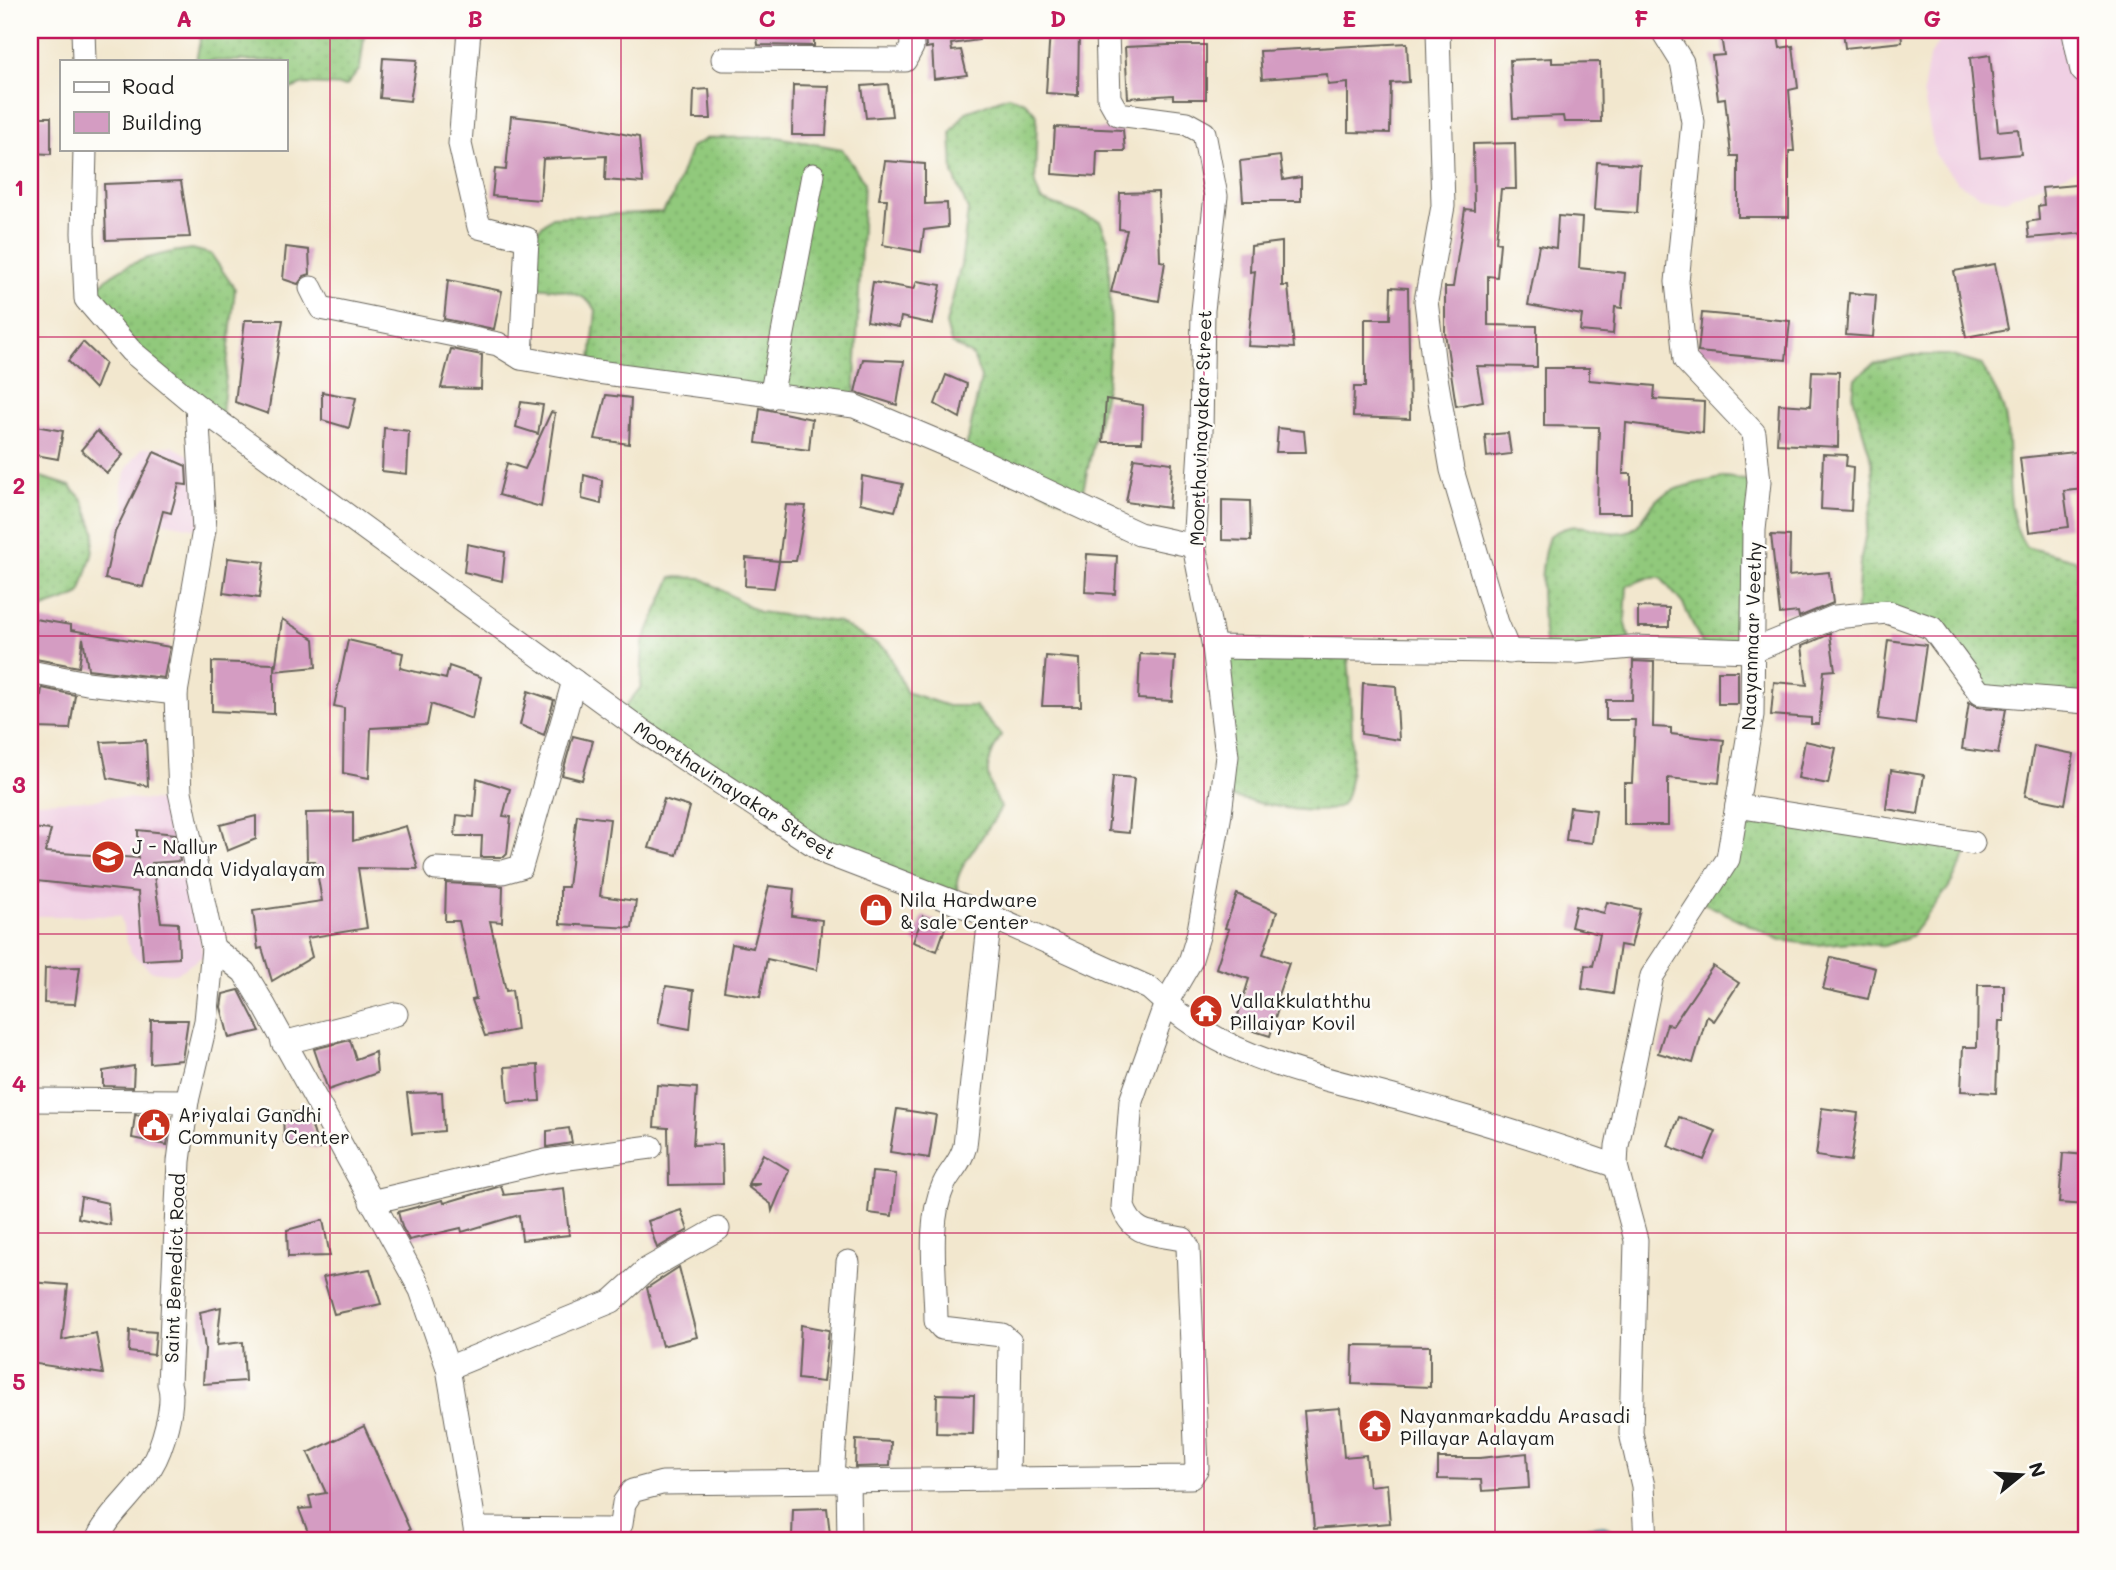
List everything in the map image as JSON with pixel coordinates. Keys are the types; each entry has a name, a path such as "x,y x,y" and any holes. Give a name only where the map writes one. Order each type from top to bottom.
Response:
{"main road":[{"path":"2078,30 2086,68"}],"street":[{"path":"83,30 84,60"},
{"path":"469,30 460,144 479,227 527,239 521,358"},
{"path":"723,59 905,60 912,47 911,30"},
{"name":"Moorthavinayakar Street","path":"197,406 644,732 828,854 990,916 1149,988 1166,1003 1190,962 1198,936 1220,814 1227,756 1214,647 1194,546 1201,432 1203,310 1216,196 1204,134 1186,123 1118,114 1109,98 1107,30"},
{"path":"1438,30 1443,206 1426,302 1452,470 1497,623 1509,652"},
{"name":"Naayanmaar Veethy","path":"1646,1540 1643,1486 1630,1433 1636,1240 1616,1167 1617,1146 1652,976 1728,859 1752,715 1754,530 1759,482 1754,433 1685,360 1677,282 1693,121 1682,62 1662,30"},
{"path":"85,150 83,233 86,299 131,351 197,406"},
{"path":"771,397 813,175"},
{"path":"311,288 321,308 498,344 521,358 771,397 854,406 965,453 1139,534 1194,546"},
{"name":"Saint Benedict Road","path":"97,1540 107,1519 152,1466 174,1397 169,1384 179,1161 187,1101 206,1021 214,947 180,792 176,693 204,530 197,406"},
{"path":"1214,647 1509,652 1576,652 1632,647 1752,651 1835,617 1887,612 1932,628 1980,693 2086,702"},
{"path":"30,672 87,683 176,693"},
{"path":"436,869 503,872 522,867 574,681"},
{"path":"1737,806 1973,844"},
{"path":"990,916 965,1146 960,1164 944,1184 935,1222 936,1321 942,1328 1002,1335 1010,1342 1008,1477"},
{"path":"214,947 244,972 421,1290 448,1368 477,1534 613,1530 621,1524 624,1503 632,1491 662,1483 1191,1477 1197,1468 1188,1247 1183,1238 1135,1229 1129,1223 1123,1207 1131,1101 1166,1003 1201,1032 1261,1060 1527,1135 1616,1167"},
{"path":"283,1043 396,1014"},
{"path":"30,1100 187,1101"},
{"path":"371,1202 546,1161 651,1147"},
{"path":"448,1368 612,1301 646,1270 718,1229"},
{"path":"848,1262 832,1475 848,1481"},
{"path":"848,1481 849,1540"}],"shaded area":[{"path":"1945,30 2078,30 2086,68 2086,166 2005,200 1980,196 1956,181 1935,154 1923,92 1929,58"},
{"path":"172,446 201,462 204,530 140,518 125,507 121,488 127,468 142,448"},
{"name":"J - Nallur Aananda Vidyalayam","path":"108,797 178,802 203,956 176,974 151,971 130,952 120,916 37,916 30,913 30,802 96,800"}],"green space":[{"path":"202,30 365,30 360,69 346,86 304,84 287,90 287,60 196,60"},
{"path":"1008,96 1025,102 1037,115 1035,184 1041,200 1100,221 1108,239 1111,328 1107,383 1079,508 965,453 981,378 973,356 951,343 946,324 961,265 968,210 953,173 951,132 966,112"},
{"path":"777,137 842,149 864,182 854,406 590,371 596,310 583,297 574,294 524,286 527,239 552,217 662,212 672,199 691,147 708,138"},
{"path":"192,249 211,254 235,289 221,424 87,301 107,278 133,263"},
{"path":"1914,355 1949,355 1982,365 2005,415 2010,499 2018,531 2026,547 2086,563 2086,702 1980,693 1932,628 1856,615 1860,563 1874,492 1872,462 1853,397 1855,378 1874,364"},
{"path":"41,477 70,486 83,500 95,532 92,555 80,594 30,614 30,478"},
{"path":"1726,477 1759,482 1752,651 1704,648 1683,604 1661,578 1647,578 1627,586 1625,620 1632,647 1546,652 1541,579 1549,536 1582,526 1617,533 1628,531 1637,526 1654,503 1665,494"},
{"path":"672,577 701,578 759,612 838,622 887,650 906,692 948,706 975,706 1001,735 989,763 988,778 1001,807 959,875 957,886 960,905 828,854 619,714 641,687 643,643"},
{"path":"1214,647 1348,651 1352,757 1346,796 1340,806 1330,810 1300,810 1222,795"},
{"path":"1737,806 1973,843 1949,887 1911,936 1884,946 1852,942 1816,945 1780,940 1700,901"}],"water":[{"path":"1603,1525 1616,1532 1619,1540 1480,1540"}],"building":[{"path":"756,30 814,30 814,46 758,45"},
{"path":"925,30 979,30 979,40 951,44 952,51 961,50 967,75 934,79 932,47 926,48"},
{"path":"1050,30 1079,30 1078,95 1046,93"},
{"path":"1720,30 1777,30 1780,48 1793,46 1798,88 1789,90 1794,151 1789,151 1789,217 1738,217 1738,156 1731,156 1725,98 1718,99 1712,56 1724,55"},
{"path":"1843,30 1901,30 1902,42 1845,48"},
{"path":"1407,43 1409,82 1391,83 1390,133 1348,132 1348,83 1328,85 1327,74 1262,79 1260,51"},
{"path":"1206,45 1206,99 1173,99 1173,95 1128,98 1125,47"},
{"path":"1990,55 1998,131 2018,129 2021,154 1980,158 1970,58"},
{"path":"383,58 417,60 410,101 380,98"},
{"path":"1552,58 1552,63 1600,62 1601,122 1564,122 1563,116 1513,118 1510,60"},
{"path":"888,84 892,116 866,118 862,86"},
{"path":"793,85 829,86 826,135 792,135"},
{"path":"709,89 711,119 693,119 694,90"},
{"path":"511,116 564,122 639,137 643,183 605,180 606,156 543,159 540,200 492,196 495,169 506,170"},
{"path":"30,117 51,117 51,154 30,153"},
{"path":"1055,127 1123,130 1125,151 1097,151 1096,177 1052,174"},
{"path":"1515,143 1516,189 1501,189 1496,242 1500,243 1497,277 1488,276 1488,325 1537,326 1537,367 1477,366 1483,401 1456,406 1445,333 1445,287 1453,287 1465,209 1474,210 1473,144"},
{"path":"1280,156 1283,180 1301,177 1301,201 1243,201 1240,161"},
{"path":"885,161 925,164 925,204 947,203 948,227 924,230 921,252 883,245 887,199 879,199"},
{"path":"1597,162 1640,165 1637,213 1594,210"},
{"path":"181,181 190,237 106,240 104,184"},
{"path":"2086,184 2086,233 2029,238 2027,222 2039,220 2038,206 2044,205 2042,188"},
{"path":"1158,192 1160,261 1165,262 1159,301 1111,292 1127,230 1119,229 1120,193"},
{"path":"1558,216 1582,218 1579,268 1625,273 1622,308 1615,307 1613,334 1580,331 1582,315 1528,305 1539,245 1556,248"},
{"path":"1282,242 1282,286 1288,286 1294,348 1248,346 1255,271 1250,272 1251,246"},
{"path":"286,247 309,250 310,274 304,276 298,284 283,279"},
{"path":"1995,264 2008,329 1966,337 1954,271"},
{"path":"448,280 502,291 494,329 444,319"},
{"path":"917,281 941,285 933,324 901,317 899,327 867,321 873,282 914,289"},
{"path":"1391,287 1408,288 1410,419 1353,417 1354,387 1365,387 1365,319 1390,319"},
{"path":"1849,293 1876,295 1873,337 1846,335"},
{"path":"1702,313 1790,321 1786,360 1698,352"},
{"path":"245,320 283,320 268,414 235,402"},
{"path":"83,342 105,363 95,389 68,361"},
{"path":"451,349 482,355 481,389 441,388"},
{"path":"863,359 904,361 897,405 855,392"},
{"path":"1544,368 1589,368 1589,380 1655,386 1654,399 1704,402 1703,433 1626,423 1623,474 1631,474 1631,513 1597,513 1599,427 1544,426"},
{"path":"1812,371 1839,372 1838,447 1777,444 1779,404 1810,406"},
{"path":"946,375 967,384 960,418 935,404"},
{"path":"322,392 356,398 349,428 322,420"},
{"path":"606,395 631,398 629,444 595,439"},
{"path":"1106,399 1143,405 1142,442 1103,442"},
{"path":"521,402 543,405 538,434 516,427"},
{"path":"760,408 812,419 809,450 756,443"},
{"path":"551,412 555,413 541,507 499,495 507,463 525,469"},
{"path":"30,425 63,431 58,459 30,454"},
{"path":"384,428 409,431 407,474 382,471"},
{"path":"1278,428 1304,431 1306,452 1276,452"},
{"path":"97,431 123,455 107,473 81,450"},
{"path":"1508,433 1511,454 1487,457 1485,435"},
{"path":"2084,451 2086,489 2064,491 2069,527 2029,532 2020,458"},
{"path":"154,452 186,466 187,485 179,484 171,513 163,511 143,587 105,579 115,532"},
{"path":"1823,454 1847,455 1846,466 1853,467 1851,511 1821,509"},
{"path":"1134,458 1172,463 1169,508 1126,502"},
{"path":"584,475 602,480 601,504 582,499"},
{"path":"862,476 903,484 895,511 860,503"},
{"path":"1222,500 1250,501 1251,541 1222,540"},
{"path":"786,505 806,506 796,561 779,561"},
{"path":"1771,535 1790,536 1789,576 1829,572 1833,603 1799,617 1798,612 1780,614"},
{"path":"467,544 505,552 502,581 464,572"},
{"path":"1087,554 1117,556 1115,594 1085,592"},
{"path":"228,558 264,562 259,598 223,593"},
{"path":"746,558 779,561 774,588 745,586"},
{"path":"1638,607 1669,608 1669,627 1638,627"},
{"path":"35,619 71,625 71,630 170,647 164,678 88,669 83,638 79,667 30,658"},
{"path":"282,619 314,639 316,667 275,671"},
{"path":"1830,634 1835,670 1824,671 1819,724 1811,724 1811,718 1771,715 1774,682 1807,685 1802,646"},
{"path":"348,640 403,653 400,668 446,679 449,666 481,677 472,719 431,704 427,725 371,728 369,778 343,773 344,708 334,706"},
{"path":"1888,640 1926,645 1915,724 1878,719"},
{"path":"1140,654 1175,656 1172,701 1138,699"},
{"path":"1046,656 1080,659 1081,706 1042,706"},
{"path":"1633,661 1654,662 1653,727 1671,728 1671,734 1724,740 1719,783 1668,778 1668,825 1624,825 1624,783 1632,783 1635,720 1606,720 1606,700 1632,700"},
{"path":"212,662 274,664 274,714 212,711"},
{"path":"1718,671 1738,671 1738,704 1718,704"},
{"path":"1363,683 1396,686 1399,740 1361,734"},
{"path":"42,688 75,695 70,729 36,728"},
{"path":"528,691 554,700 544,735 520,725"},
{"path":"1969,702 1978,707 2006,709 1998,754 1962,749"},
{"path":"573,736 593,741 582,780 562,775"},
{"path":"146,740 148,786 108,778 101,742"},
{"path":"1805,741 1836,748 1828,784 1798,778"},
{"path":"2034,746 2074,754 2065,804 2025,796"},
{"path":"1891,770 1924,775 1918,814 1886,809"},
{"path":"1113,776 1134,778 1129,833 1108,831"},
{"path":"477,778 510,789 503,816 511,817 507,854 504,857 481,857 482,836 455,836 457,815 474,817"},
{"path":"664,799 690,807 677,855 649,848"},
{"path":"1570,807 1596,810 1592,843 1566,840"},
{"path":"353,812 353,841 406,826 418,869 358,868 367,928 307,938 312,957 272,981 262,948 258,949 253,911 322,901 315,861 307,861 306,813"},
{"path":"577,815 610,819 600,896 636,901 632,928 560,924 560,887 568,887"},
{"path":"256,816 256,839 227,851 220,825"},
{"path":"30,828 51,830 45,852 138,858 138,830 175,834 180,861 152,863 161,922 178,923 179,958 143,960 138,892 37,881 35,888 30,887"},
{"path":"446,883 503,886 502,922 490,921 506,991 512,990 517,1030 485,1036 472,1000 476,999 459,921 445,921"},
{"path":"769,886 794,889 792,916 822,920 817,970 767,959 760,997 724,991 732,944 753,948"},
{"path":"1237,894 1277,912 1263,954 1289,963 1275,1004 1279,1005 1270,1036 1235,1025 1249,979 1216,968 1229,929 1225,928"},
{"path":"1607,902 1640,909 1631,947 1620,945 1613,994 1582,989 1585,965 1593,966 1600,934 1571,927 1576,906 1604,913"},
{"path":"923,916 946,925 937,951 913,942"},
{"path":"1831,957 1875,968 1868,999 1823,989"},
{"path":"1713,966 1739,983 1714,1021 1707,1016 1693,1063 1658,1053 1667,1024 1673,1025"},
{"path":"80,967 75,1004 44,1003 45,968"},
{"path":"1978,985 2004,985 2004,1021 1999,1021 1996,1093 1961,1091 1963,1047 1977,1047"},
{"path":"666,986 694,990 690,1029 658,1023"},
{"path":"239,990 260,1031 229,1038 221,1007 223,994"},
{"path":"151,1020 188,1020 182,1060 150,1063"},
{"path":"350,1040 356,1059 375,1052 377,1073 328,1090 314,1049"},
{"path":"538,1065 540,1101 508,1103 505,1067"},
{"path":"134,1066 133,1087 103,1086 103,1071"},
{"path":"657,1085 697,1088 693,1145 722,1144 723,1184 669,1185 668,1128 654,1127"},
{"path":"442,1092 444,1131 412,1134 407,1093"},
{"path":"1822,1108 1858,1113 1851,1161 1816,1156"},
{"path":"897,1109 936,1115 929,1158 890,1152"},
{"path":"283,1111 308,1114 319,1149 284,1142"},
{"path":"135,1115 171,1119 167,1145 132,1138"},
{"path":"1679,1117 1716,1131 1704,1160 1668,1146"},
{"path":"569,1128 572,1143 547,1147 547,1131"},
{"path":"2063,1153 2086,1155 2086,1205 2059,1203"},
{"path":"763,1154 789,1170 772,1211 771,1204 748,1187 760,1184 748,1184"},
{"path":"872,1172 896,1174 892,1216 868,1213"},
{"path":"501,1186 504,1195 564,1188 569,1235 522,1240 519,1215 462,1232 461,1228 409,1240 402,1227 398,1212 443,1200 444,1203"},
{"path":"81,1197 108,1203 110,1225 78,1218"},
{"path":"681,1210 688,1230 657,1248 648,1221"},
{"path":"323,1220 330,1256 288,1257 287,1230"},
{"path":"679,1267 697,1337 662,1346 647,1288"},
{"path":"370,1269 381,1304 334,1314 323,1277"},
{"path":"30,1282 68,1285 62,1340 96,1333 103,1374 30,1363"},
{"path":"221,1307 217,1345 243,1342 245,1381 203,1384 205,1349 200,1312"},
{"path":"801,1325 829,1330 823,1382 798,1379"},
{"path":"130,1330 156,1332 154,1355 129,1352"},
{"path":"1353,1345 1430,1346 1430,1387 1352,1384"},
{"path":"937,1394 974,1395 973,1434 936,1433"},
{"path":"1340,1408 1344,1457 1366,1455 1369,1486 1387,1484 1390,1523 1314,1529 1304,1411"},
{"path":"364,1426 410,1530 384,1540 311,1540 299,1509 312,1508 309,1496 326,1493 308,1453"},
{"path":"856,1440 891,1442 890,1466 855,1467"},
{"path":"1527,1453 1529,1488 1482,1491 1481,1480 1438,1479 1438,1458 1480,1458"},
{"path":"827,1508 830,1534 792,1537 793,1509"}],"place":[{"name":"J - Nallur Aananda Vidyalayam","path":"108,857"},
{"name":"Nila Hardware & sale Center","path":"876,910"},
{"name":"Vallakkulaththu Pillaiyar Kovil","path":"1206,1011"},
{"name":"Ariyalai Gandhi Community Center","path":"154,1125"},
{"name":"Nayanmarkaddu Arasadi Pillayar Aalayam","path":"1375,1426"}]}
